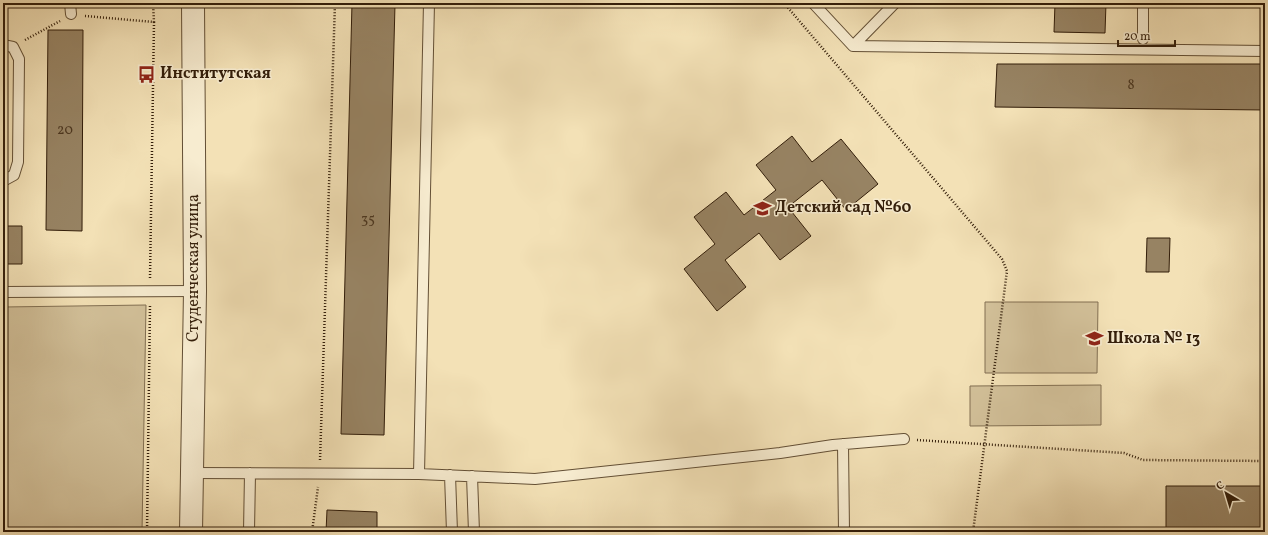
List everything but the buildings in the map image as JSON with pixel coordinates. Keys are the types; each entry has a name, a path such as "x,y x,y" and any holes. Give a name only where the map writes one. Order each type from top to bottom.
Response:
{"street":[{"name":"Студенческая улица","path":"191,532 195,292 193,3"}],"lane":[{"path":"70,3 71,14"},
{"path":"419,474 429,3"},
{"path":"813,3 853,46 1265,51"},
{"path":"853,46 895,3"},
{"path":"1143,3 1143,39"},
{"path":"3,181 14,175 18,162 19,59 8,46"},
{"path":"3,292 195,292"},
{"path":"192,473 419,474 535,480 780,453 843,444 904,439"},
{"path":"843,444 844,532"},
{"path":"249,532 250,473"},
{"path":"450,476 452,532"},
{"path":"472,476 474,532"}],"path":[{"path":"8,46 71,14 154,22 153,3"},
{"path":"312,532 320,473 335,3"},
{"path":"784,3 1002,259 1007,270 973,532"},
{"path":"904,439 1124,453 1143,460 1265,461"}],"shaded area":[{"path":"985,302 1098,302 1097,373 985,373"},
{"path":"146,305 142,532 3,532 3,307"},
{"path":"1101,385 1101,425 970,426 970,386"}],"place":[{"name":"Институтская","path":"147,74"},
{"name":"Детский сад №60","path":"762,208"},
{"name":"Школа № 13","path":"1094,339"}]}
